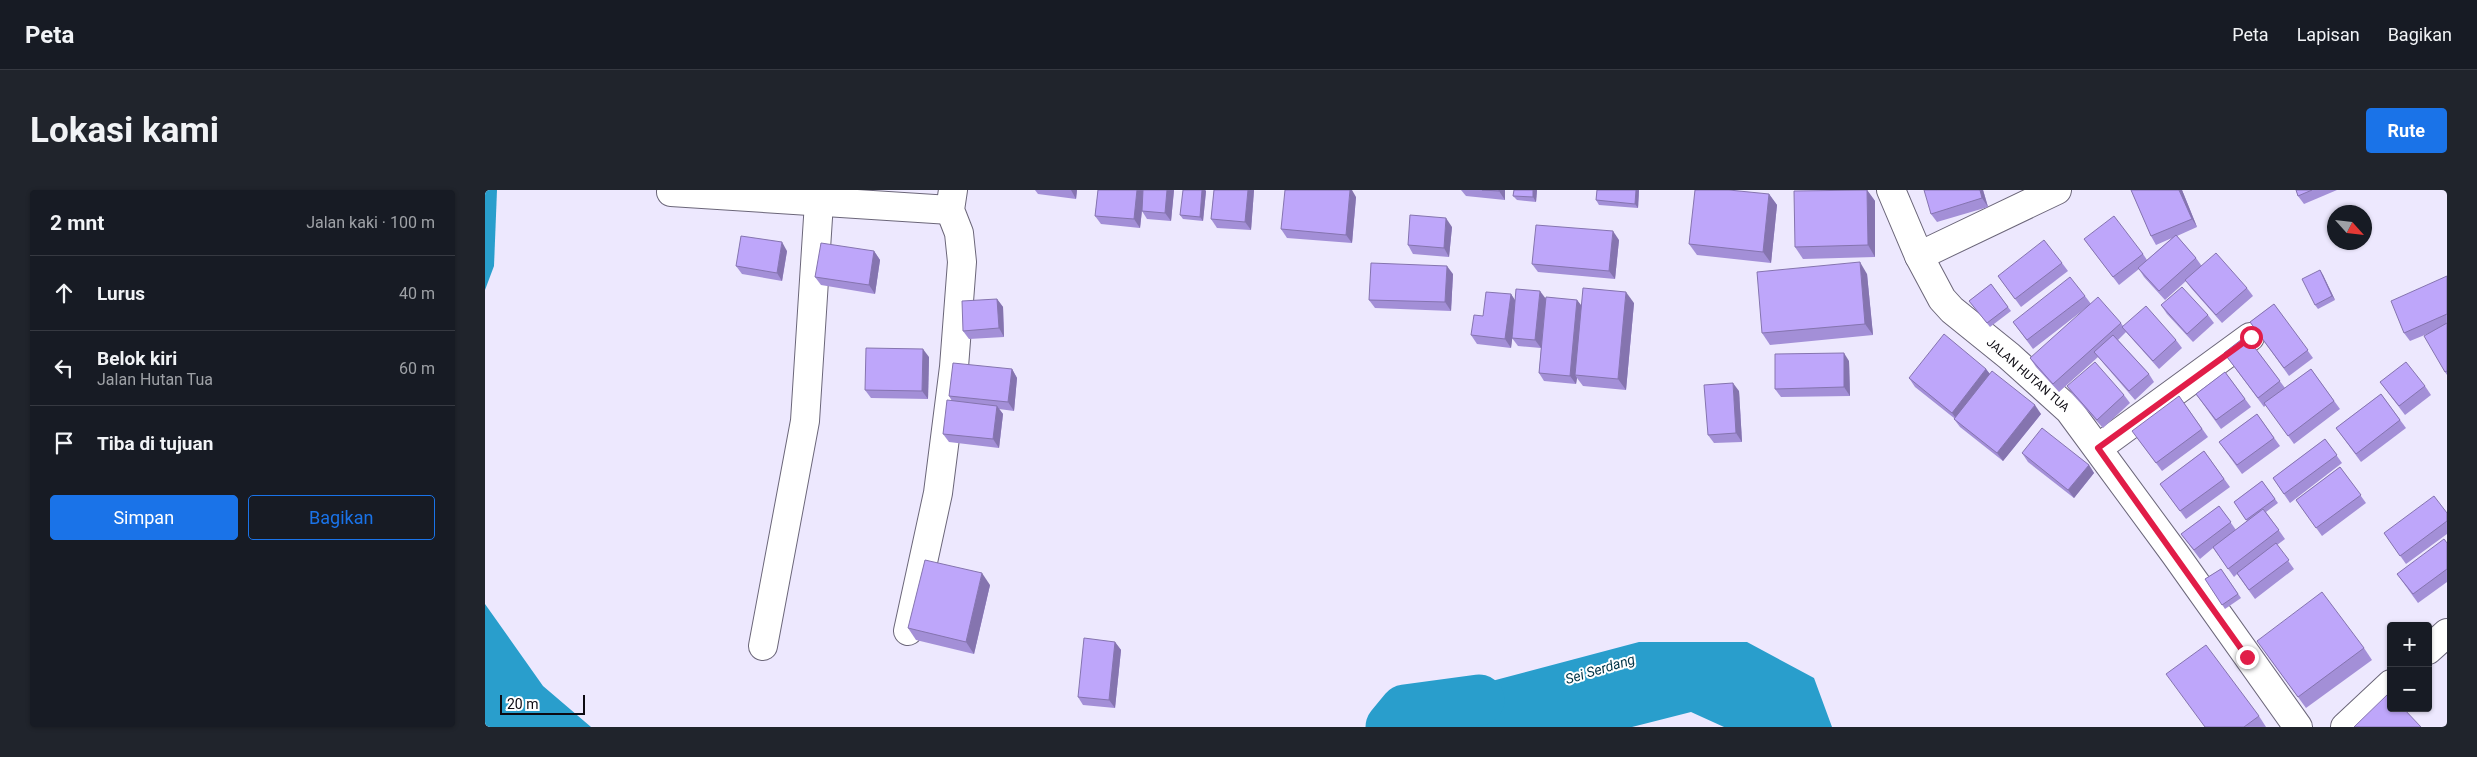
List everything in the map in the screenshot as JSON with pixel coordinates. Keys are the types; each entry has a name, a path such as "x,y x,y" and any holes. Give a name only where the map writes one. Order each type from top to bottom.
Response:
{"street":[{"name":"JALAN HUTAN TUA","path":"1891,190 1919,256 1942,299 2069,410 2298,727"},
{"path":"1919,256 2057,190"},
{"path":"671,192 819,202 952,200 959,233 962,262 954,366 938,494 908,631"},
{"path":"763,646 805,421 819,202"},
{"path":"2098,448 2251,337"},
{"path":"2432,646 2447,633"},
{"path":"2345,727 2387,688"}],"water":[{"path":"485,190 497,190 494,266 485,290"},
{"path":"485,604 543,686 591,727 485,727"},
{"path":"1639,642 1747,642 1814,678 1832,727 1724,727 1691,712 1632,727 1378,727 1431,697"}],"building":[{"path":"1098,190 1137,190 1134,219 1095,216"},
{"path":"1143,190 1167,190 1165,213 1142,211"},
{"path":"1183,190 1202,190 1200,217 1180,215"},
{"path":"1214,190 1248,190 1245,222 1211,219"},
{"path":"1285,190 1350,190 1346,235 1281,229"},
{"path":"1514,190 1533,190 1533,197 1513,196"},
{"path":"1597,190 1636,190 1635,204 1596,200"},
{"path":"1695,190 1729,190 1769,194 1763,252 1689,244"},
{"path":"1867,190 1868,245 1795,247 1794,191"},
{"path":"1924,190 1980,190 1982,198 1931,214"},
{"path":"2131,190 2179,190 2192,219 2151,236"},
{"path":"2296,190 2312,190 2298,196"},
{"path":"1410,215 1446,218 1444,248 1408,245"},
{"path":"2114,216 2143,254 2113,277 2084,239"},
{"path":"1536,225 1613,231 1609,271 1532,264"},
{"path":"2176,235 2196,258 2159,291 2138,268"},
{"path":"741,236 782,242 777,273 736,266"},
{"path":"2044,240 2062,263 2015,299 1998,276"},
{"path":"821,243 874,251 869,285 815,277"},
{"path":"2216,253 2247,288 2216,315 2185,280"},
{"path":"1860,262 1865,324 1762,333 1757,272"},
{"path":"1371,263 1447,266 1445,302 1369,300"},
{"path":"2320,270 2332,296 2315,305 2302,279"},
{"path":"2447,276 2447,314 2404,333 2391,301"},
{"path":"2070,277 2085,296 2027,340 2013,322"},
{"path":"1991,284 2008,307 1987,323 1969,301"},
{"path":"2182,287 2208,315 2187,334 2161,305"},
{"path":"1583,288 1626,292 1618,379 1575,375"},
{"path":"1516,289 1540,291 1535,340 1512,338"},
{"path":"1486,292 1511,294 1505,339 1471,335 1474,315 1483,316"},
{"path":"1546,297 1577,300 1570,376 1539,373"},
{"path":"2098,297 2121,323 2053,384 2030,358"},
{"path":"997,299 999,328 963,331 962,301"},
{"path":"2274,304 2308,350 2284,368 2250,322"},
{"path":"2146,306 2176,340 2153,361 2122,327"},
{"path":"2447,323 2447,371 2445,372 2424,336"},
{"path":"1944,334 1986,369 1952,413 1909,378"},
{"path":"2113,335 2149,374 2129,391 2094,352"},
{"path":"2246,336 2280,381 2258,398 2224,353"},
{"path":"866,348 923,349 922,391 865,390"},
{"path":"1844,353 1844,387 1775,389 1775,354"},
{"path":"2095,362 2124,395 2097,420 2067,386"},
{"path":"2406,362 2425,386 2399,406 2380,382"},
{"path":"953,363 1012,369 1008,402 949,396"},
{"path":"2311,369 2334,401 2288,436 2264,403"},
{"path":"1992,371 2035,405 1997,453 1954,419"},
{"path":"2225,372 2245,399 2216,420 2196,394"},
{"path":"1733,383 1736,433 1708,435 1704,385"},
{"path":"2381,394 2400,420 2356,454 2336,428"},
{"path":"2179,396 2202,429 2156,463 2132,431"},
{"path":"947,400 997,406 993,439 943,434"},
{"path":"2257,414 2274,438 2237,465 2219,442"},
{"path":"2042,428 2089,465 2068,490 2022,453"},
{"path":"2325,439 2337,455 2284,494 2273,478"},
{"path":"2204,451 2224,479 2180,511 2160,484"},
{"path":"2340,467 2361,495 2316,528 2296,500"},
{"path":"2262,481 2275,499 2246,520 2234,502"},
{"path":"2434,496 2447,513 2447,521 2400,556 2384,533"},
{"path":"2219,506 2231,522 2194,550 2181,534"},
{"path":"2263,509 2279,530 2228,569 2213,547"},
{"path":"2444,539 2447,543 2447,569 2413,594 2397,574"},
{"path":"2276,543 2289,560 2249,590 2237,573"},
{"path":"925,560 982,573 966,642 908,628"},
{"path":"2221,569 2238,594 2222,605 2205,579"},
{"path":"2322,592 2364,648 2298,697 2257,641"},
{"path":"1084,638 1115,642 1109,700 1078,697"},
{"path":"2206,645 2259,716 2244,727 2205,727 2166,674"},
{"path":"2387,695 2387,712 2407,712 2421,727 2354,727"}],"waterway":[{"name":"Sei Serdang","path":"1391,727 1405,710 1479,700"}],"route":[{"path":"2247,657 2098,448 2251,337"}]}
